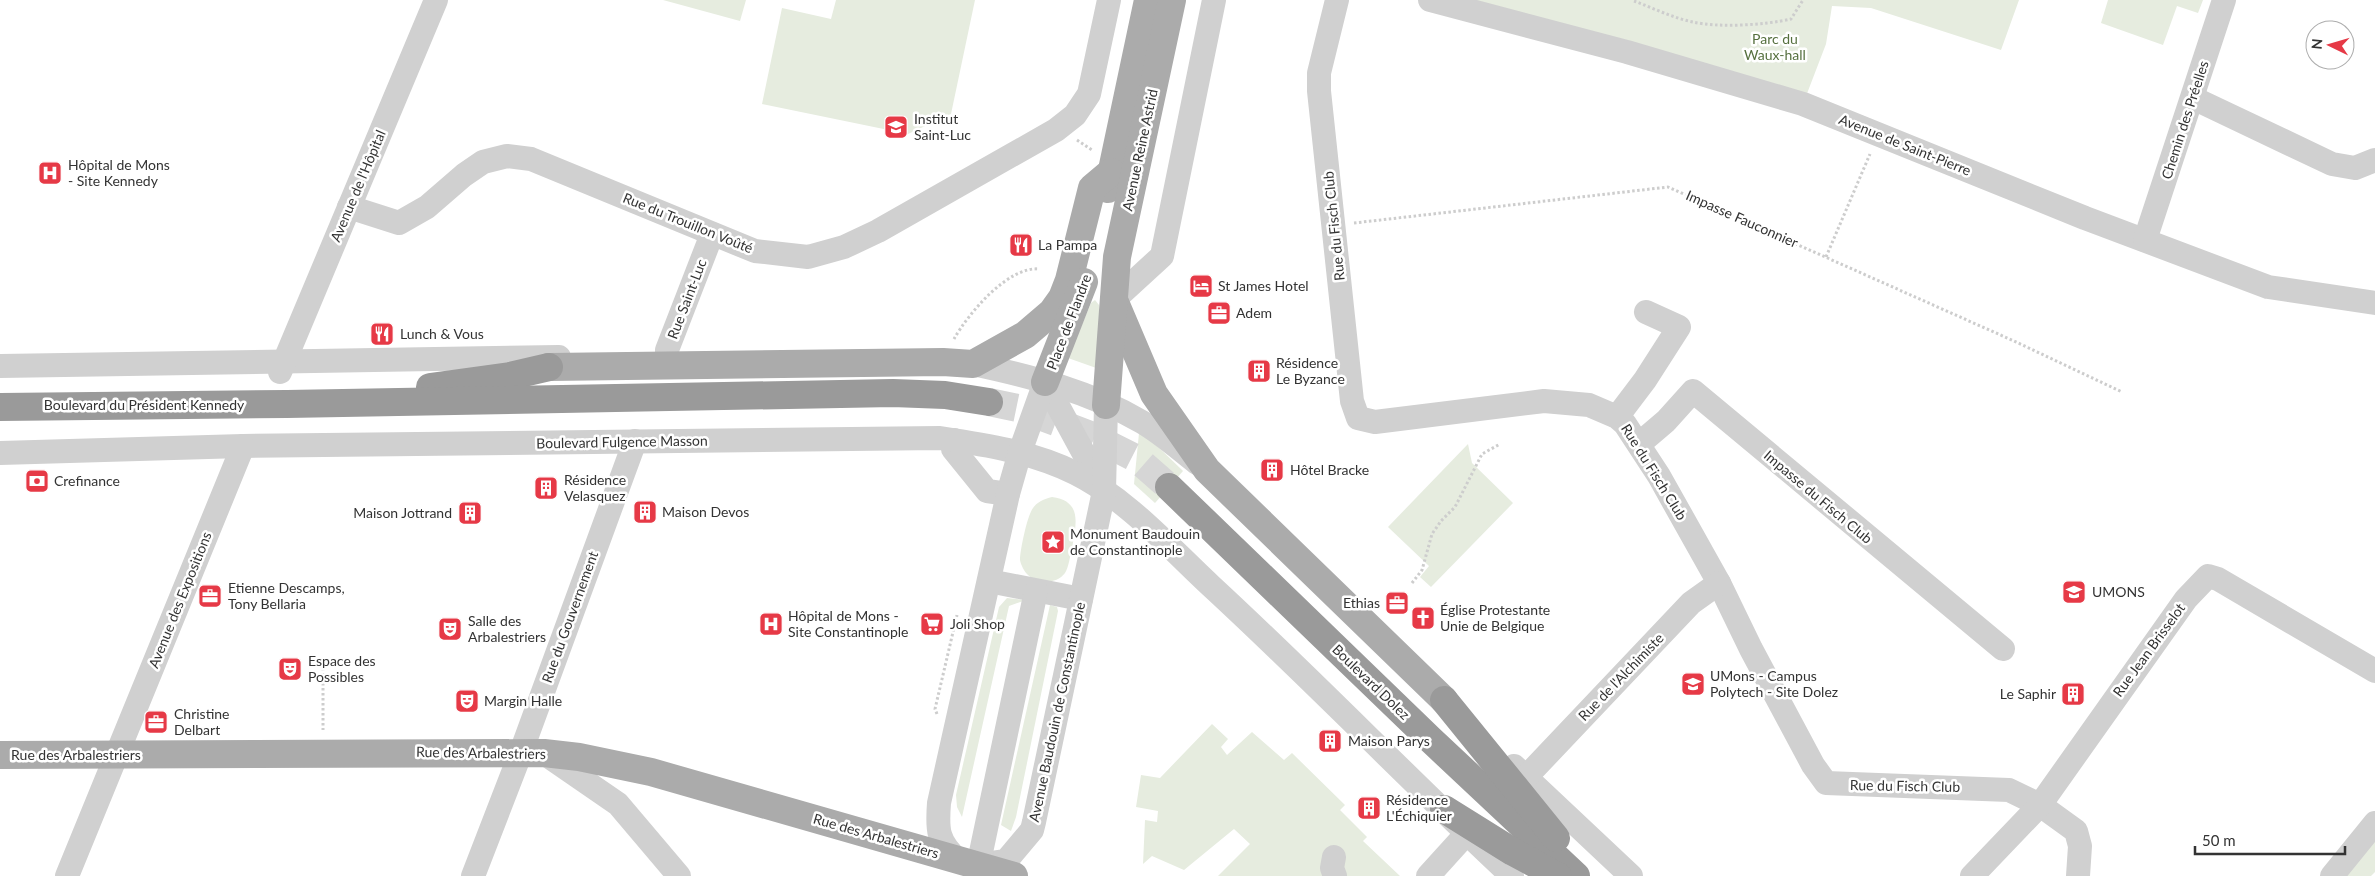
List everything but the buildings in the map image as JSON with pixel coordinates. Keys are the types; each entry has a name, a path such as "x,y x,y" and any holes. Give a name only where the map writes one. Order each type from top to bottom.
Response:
{"highway":[{"path":"288,404 384,394 510,376 549,367"},
{"path":"288,404 893,393 945,395 989,402"},
{"name":"Boulevard du Président Kennedy","path":"0,407 288,404"},
{"path":"0,421 87,405"},
{"name":"Boulevard Dolez","path":"1169,487 1430,739 1576,876"},
{"path":"1444,700 1558,841 1583,876"},
{"path":"1444,809 1513,852 1558,876"}],"main road":[{"name":"Avenue Reine Astrid","path":"1091,261 1104,163 1148,0"},
{"name":"Avenue Reine Astrid","path":"1114,300 1117,257 1172,0"},
{"path":"549,367 667,360 957,356 996,351 1018,340 1035,328 1052,312 1062,298 1076,258 1092,188 1104,163"},
{"name":"Place de Flandre","path":"1044,373 1076,308 1091,261"},
{"path":"1106,405 1114,300"},
{"path":"1114,300 1154,394 1206,470 1444,700"},
{"name":"Rue des Arbalestriers","path":"0,755 532,752 651,772 970,867 1014,876"}],"street":[{"name":"Avenue de l'Hôpital","path":"283,366 436,0"},
{"path":"1056,130 1075,115 1089,94 1109,0"},
{"path":"1114,300 1162,256 1214,0"},
{"name":"Rue du Fisch Club","path":"1337,0 1320,73 1319,91 1352,401 1358,418 1375,422 1544,401 1589,404 1616,417 1625,424 1639,444 1719,583 1751,649 1813,765 1826,783 2009,790 2040,805 2076,832 2080,846 2078,876"},
{"name":"Avenue de Saint-Pierre","path":"1430,0 1627,52 1767,93 1878,134 2268,287 2375,303"},
{"name":"Chemin des Préelles","path":"2145,240 2224,0"},
{"path":"2193,98 2332,164 2355,168 2375,160"},
{"name":"Rue du Trouillon Voûté","path":"349,206 399,223 427,207 464,175 483,162 507,156 532,159 755,251 808,257 844,247 916,211 1056,130"},
{"name":"Rue Saint-Luc","path":"667,360 712,234"},
{"path":"1616,417 1644,380 1679,327 1646,312"},
{"name":"Place de Flandre","path":"957,356 1044,373 1144,423 1206,470"},
{"path":"0,366 549,367 582,357"},
{"path":"0,376 582,357 667,360"},
{"name":"Place de Flandre","path":"1007,502 1011,450 1044,373"},
{"name":"Place de Flandre","path":"1044,373 1104,491"},
{"name":"Impasse du Fisch Club","path":"1639,444 1666,421 1693,391 2002,649"},
{"path":"1104,491 1106,405"},
{"name":"Boulevard Fulgence Masson","path":"243,446 940,438 1011,450"},
{"path":"954,440 953,449 987,491 1007,502 939,803 938,817 941,840 947,850 970,867 1036,590"},
{"name":"Rue du Gouvernement","path":"473,876 532,752 635,442"},
{"path":"0,453 243,446"},
{"name":"Avenue des Expositions","path":"67,876 243,446"},
{"name":"Place de Flandre","path":"1011,450 1075,473 1128,509 1285,655 1444,809"},
{"name":"Avenue Baudouin de Constantinople","path":"970,867 1006,861 1032,830 1104,491"},
{"name":"Rue Jean Brisselot","path":"1972,876 2040,805 2186,599 2208,576 2218,579 2375,672"},
{"path":"989,581 1082,599"},
{"name":"Rue de l'Alchimiste","path":"1527,776 1691,603 1719,583"},
{"path":"1444,700 1527,776 1631,876"},
{"path":"532,752 618,804 679,876"},
{"path":"1444,809 1512,876"},
{"path":"2332,876 2375,823"},
{"path":"1428,876 1467,833"}],"path":[{"path":"1633,0 1640,0"},
{"path":"1633,0 1694,22 1737,25 1774,23 1791,18 1803,0"},
{"path":"1056,130 1076,139 1104,163"},
{"path":"1826,257 1878,134"},
{"name":"Impasse Fauconnier","path":"1334,225 1668,186 2023,345 2122,392"},
{"path":"957,356 972,312 994,290 1028,268 1038,269"},
{"path":"1412,583 1422,570 1432,534 1455,507 1482,454 1500,444"},
{"path":"321,753 323,740 323,668"}],"green space":[{"path":"663,0 746,0 740,21"},
{"path":"836,0 975,0 951,114 908,134 762,104 782,8 831,19"},
{"name":"Parc du Waux-hall","path":"1430,0 2019,0 2001,50 1871,8 1832,6 1826,44 1803,104"},
{"path":"2108,0 2203,0 2198,13 2177,6 2163,45 2101,23"},
{"path":"1095,300 1099,305 1099,369 1068,358 1091,303"},
{"path":"1139,433 1149,438 1183,471 1155,503 1134,484"},
{"path":"1468,444 1472,463 1513,503 1431,587 1420,577 1429,566 1388,527"},
{"path":"1052,497 1069,503 1073,509 1076,523 1065,573 1057,580 1046,582 1035,580 1026,573 1021,564 1020,556 1031,512 1039,502"},
{"path":"1007,598 1026,600 1009,606 962,817 957,807 956,795 999,607"},
{"path":"1050,605 1057,607 1058,611 1016,817 1011,831 1001,825"},
{"path":"1212,724 1228,739 1221,747 1227,755 1252,732 1284,760 1292,753 1345,805 1340,810 1367,837 1363,841 1400,876 1218,876 1250,844 1234,829 1184,870 1152,856 1143,864 1145,820 1157,822 1158,811 1136,807 1141,775 1160,778"},
{"path":"2375,835 2375,872 2371,876 2340,876"}],"tunnel":[{"path":"989,402 1018,408 1088,434 1137,459 1169,487"}],"place":[{"name":"Institut Saint-Luc","path":"896,127"},
{"name":"Hôpital de Mons - Site Kennedy","path":"50,173"},
{"name":"La Pampa","path":"1021,245"},
{"name":"St James Hotel","path":"1201,286"},
{"name":"Adem","path":"1219,313"},
{"name":"Lunch & Vous","path":"382,334"},
{"name":"Résidence Le Byzance","path":"1259,371"},
{"name":"Hôtel Bracke","path":"1272,470"},
{"name":"Crefinance","path":"37,481"},
{"name":"Résidence Velasquez","path":"546,488"},
{"name":"Maison Devos","path":"645,512"},
{"name":"Maison Jottrand","path":"470,513"},
{"name":"Monument Baudouin de Constantinople","path":"1053,542"},
{"name":"UMONS","path":"2074,592"},
{"name":"Etienne Descamps, Tony Bellaria","path":"210,596"},
{"name":"Ethias","path":"1397,603"},
{"name":"Église Protestante Unie de Belgique","path":"1423,618"},
{"name":"Hôpital de Mons - Site Constantinople","path":"771,624"},
{"name":"Joli Shop","path":"932,624"},
{"name":"Salle des Arbalestriers","path":"450,629"},
{"name":"Espace des Possibles","path":"290,669"},
{"name":"UMons - Campus Polytech - Site Dolez","path":"1693,684"},
{"name":"Le Saphir","path":"2073,694"},
{"name":"Margin Halle","path":"467,701"},
{"name":"Christine Delbart","path":"156,722"},
{"name":"Maison Parys","path":"1330,741"},
{"name":"Résidence L'Échiquier","path":"1369,808"}]}
